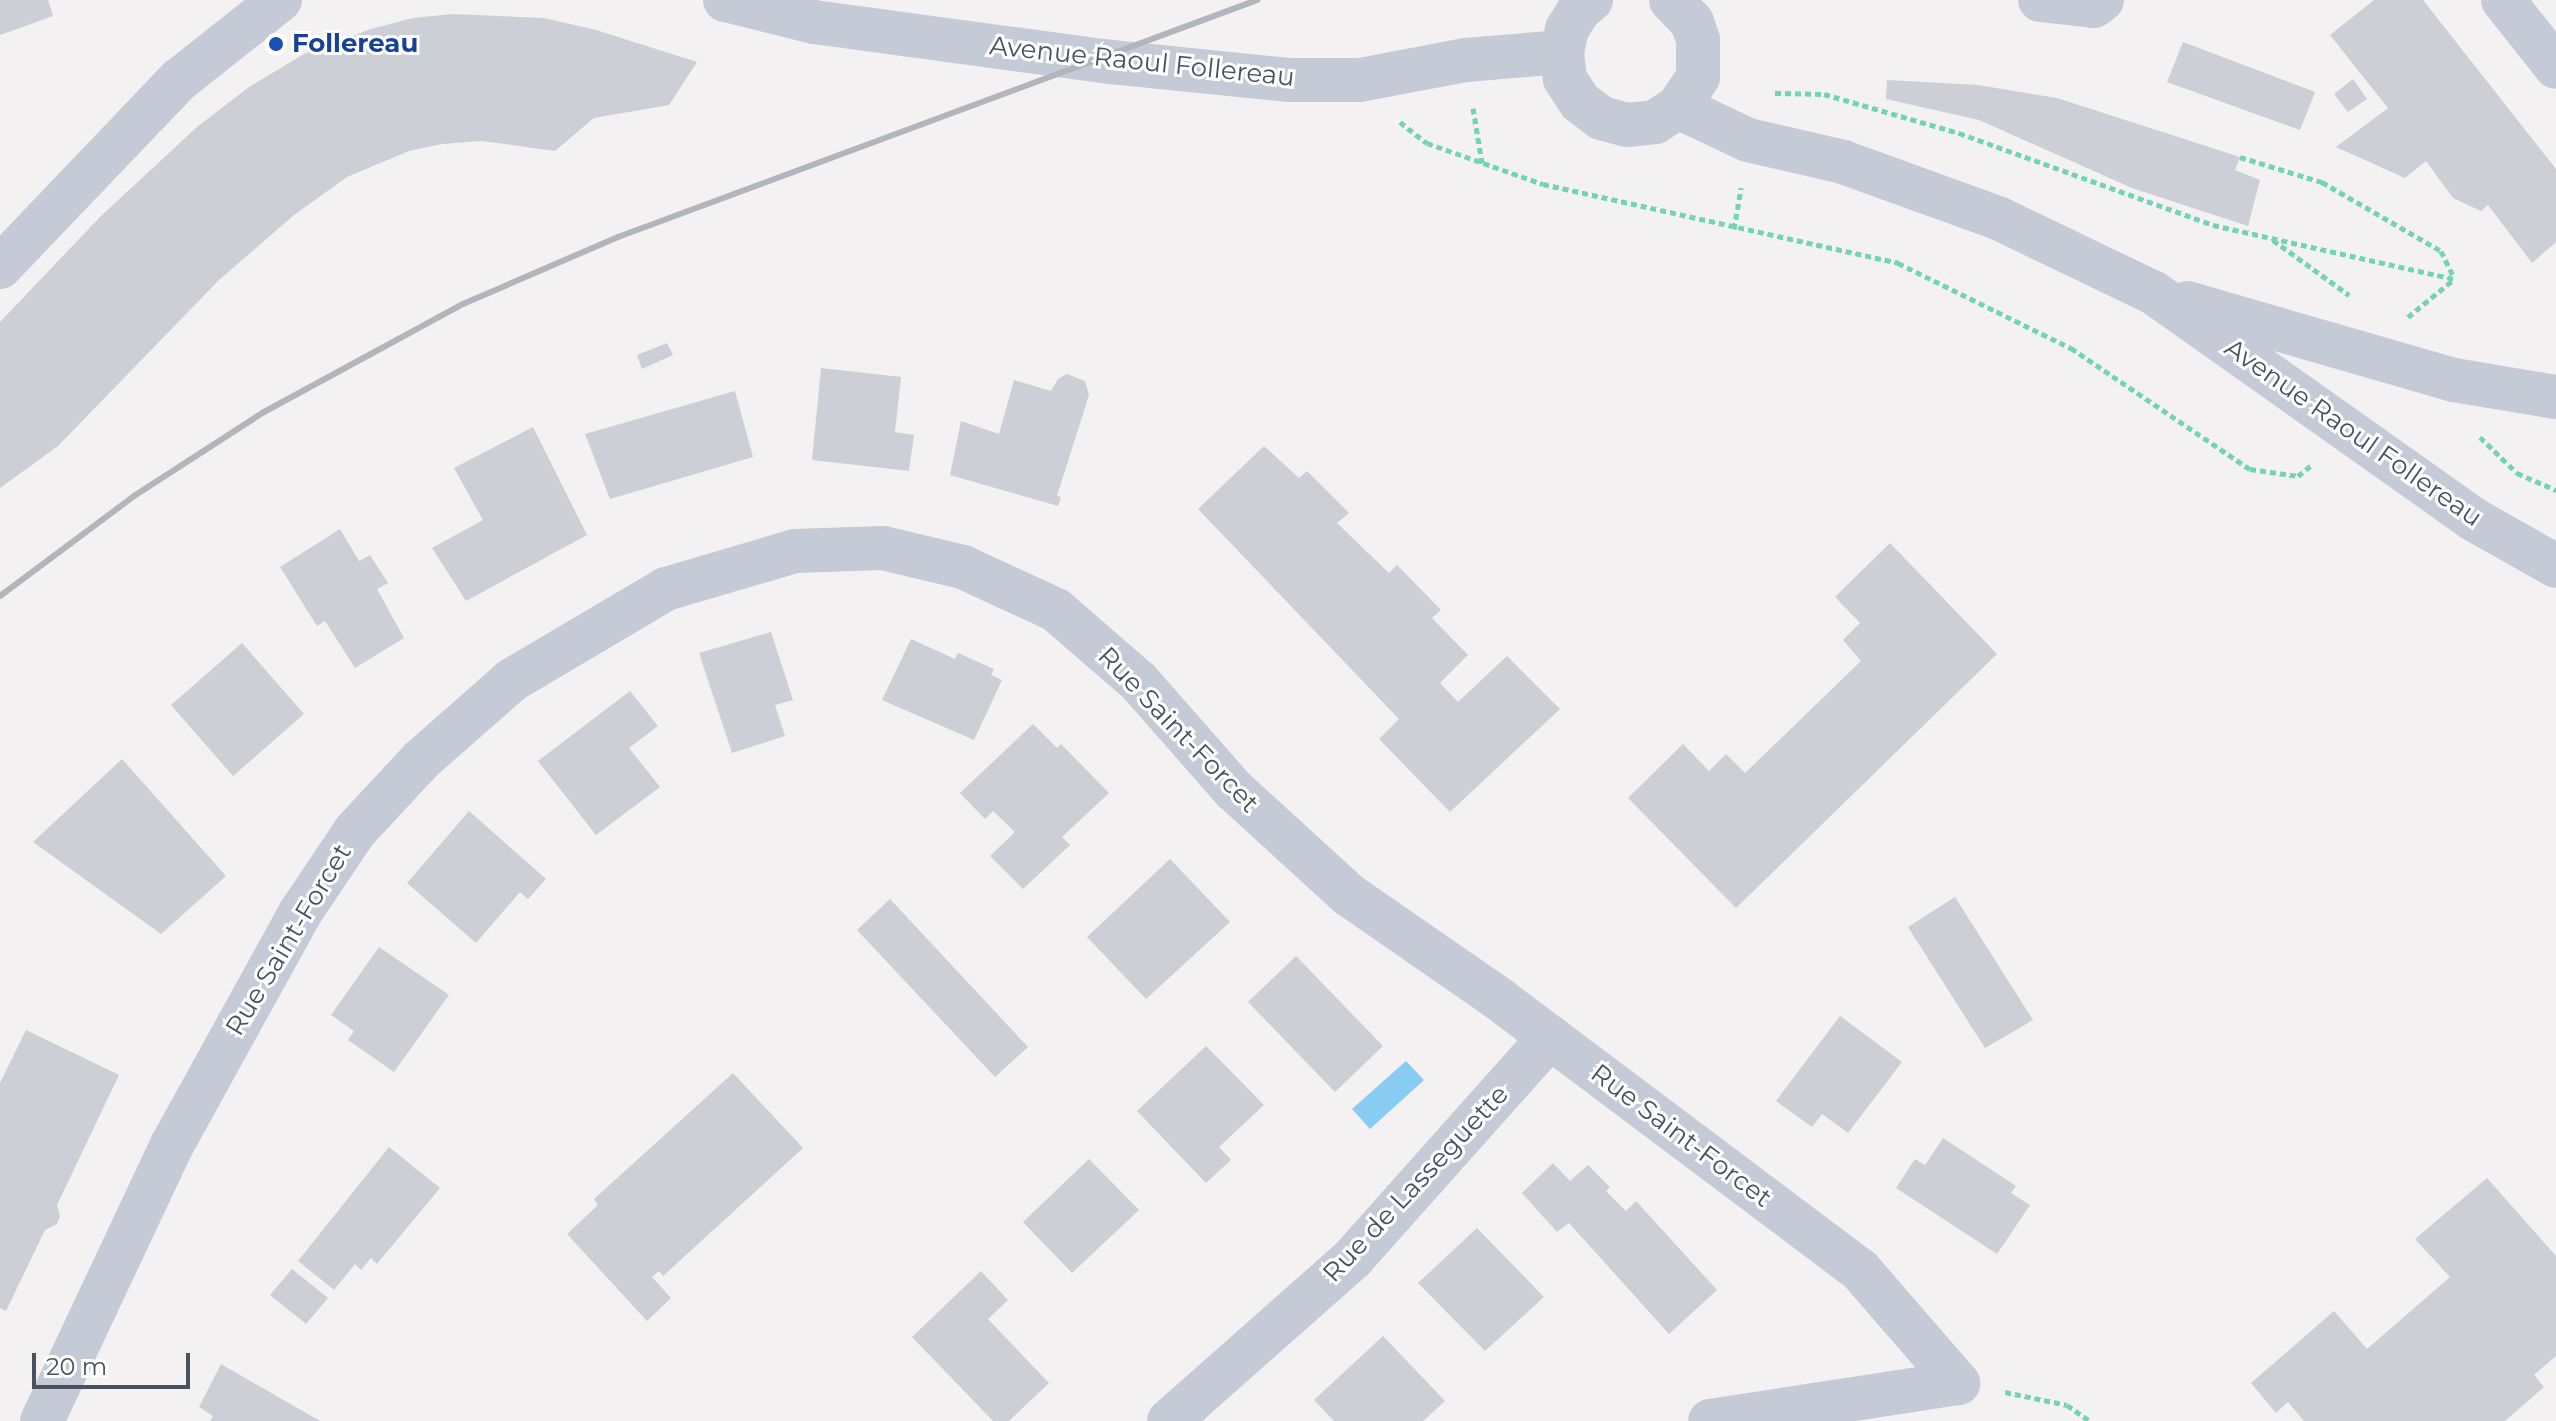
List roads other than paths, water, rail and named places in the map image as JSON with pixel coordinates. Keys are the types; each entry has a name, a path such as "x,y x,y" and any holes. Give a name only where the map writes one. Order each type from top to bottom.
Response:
{"street":[{"path":"179,80 222,0"},
{"path":"0,267 179,80 280,0"},
{"name":"Avenue Raoul Follereau","path":"725,0 814,22 1102,61 1289,80 1360,80 1466,60 1562,52"},
{"path":"1591,0 1579,10 1567,29 1562,52 1565,79 1580,102 1601,118 1627,125 1655,122 1678,107 1690,93 1701,58 1685,3"},
{"path":"2040,0 2094,6 2102,0"},
{"path":"2503,0 2556,67"},
{"name":"Avenue Raoul Follereau","path":"1678,107 1748,140 1843,162 1998,218 2154,293 2473,519 2556,566"},
{"name":"Avenue Raoul Follereau","path":"2154,293 2454,380 2556,397"},
{"name":"Rue Saint-Forcet","path":"42,1421 172,1145 300,913 355,831 421,760 512,680 666,589 795,551 883,548 963,567 1056,610 1139,682 1234,790 1349,895 1550,1037 1860,1270 1958,1383 1710,1421"},
{"name":"Rue de Lasseguette","path":"1169,1421 1353,1258 1550,1037"}],"water":[{"path":"1406,1061 1424,1080 1370,1129 1352,1109"}],"railway":[{"path":"0,596 134,496 264,412 463,304 618,237 1257,0"}],"place":[{"name":"Follereau","path":"276,44"}]}
